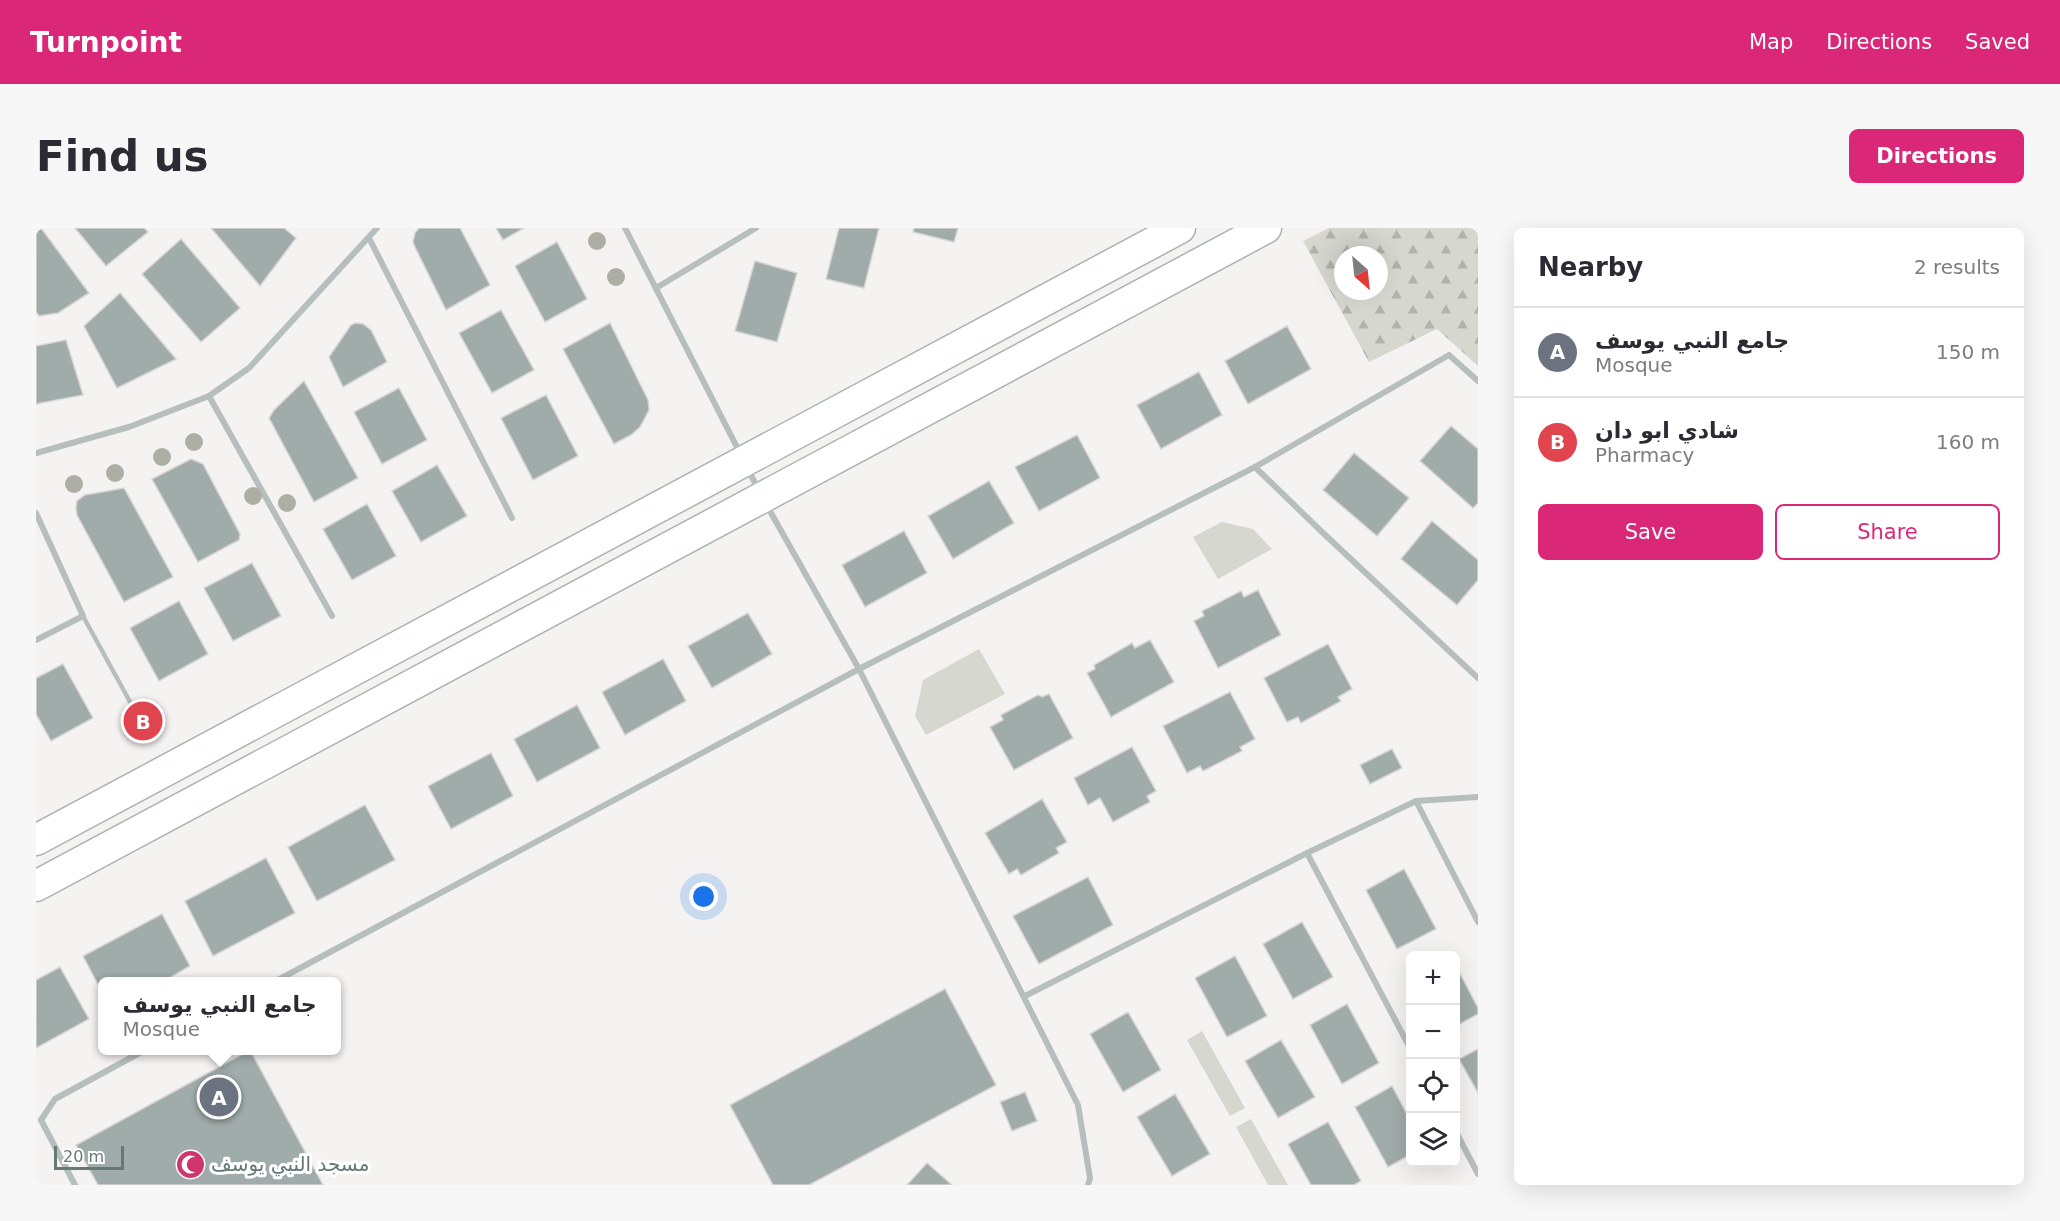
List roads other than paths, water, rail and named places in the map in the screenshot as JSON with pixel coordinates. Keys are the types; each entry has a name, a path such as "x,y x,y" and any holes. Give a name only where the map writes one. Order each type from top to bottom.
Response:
{"street":[{"path":"36,453 129,427 209,396 249,368 377,228"},
{"path":"625,228 763,497 859,669 1025,996 1078,1106 1090,1178 1088,1185"},
{"path":"656,288 756,228"},
{"path":"36,840 1180,228"},
{"path":"36,886 1266,228"},
{"path":"369,238 512,518"},
{"path":"282,977 859,669 1255,467 1449,354 1478,381"},
{"path":"209,396 332,616"},
{"path":"1255,467 1478,678"},
{"path":"36,513 83,616 36,640"},
{"path":"1025,996 1307,853 1416,801 1478,797"},
{"path":"1416,801 1478,922"},
{"path":"1307,853 1406,1040"},
{"path":"75,1185 41,1120 55,1099 136,1055"},
{"path":"1460,1141 1478,1174"}],"lane":[{"path":"83,616 140,720"}],"place":[{"name":"شادي ابو دان","path":"143,721"},
{"name":"جامع النبي يوسف","path":"219,1097"},
{"name":"مسجد النبي يوسف","path":"190,1164"}]}
